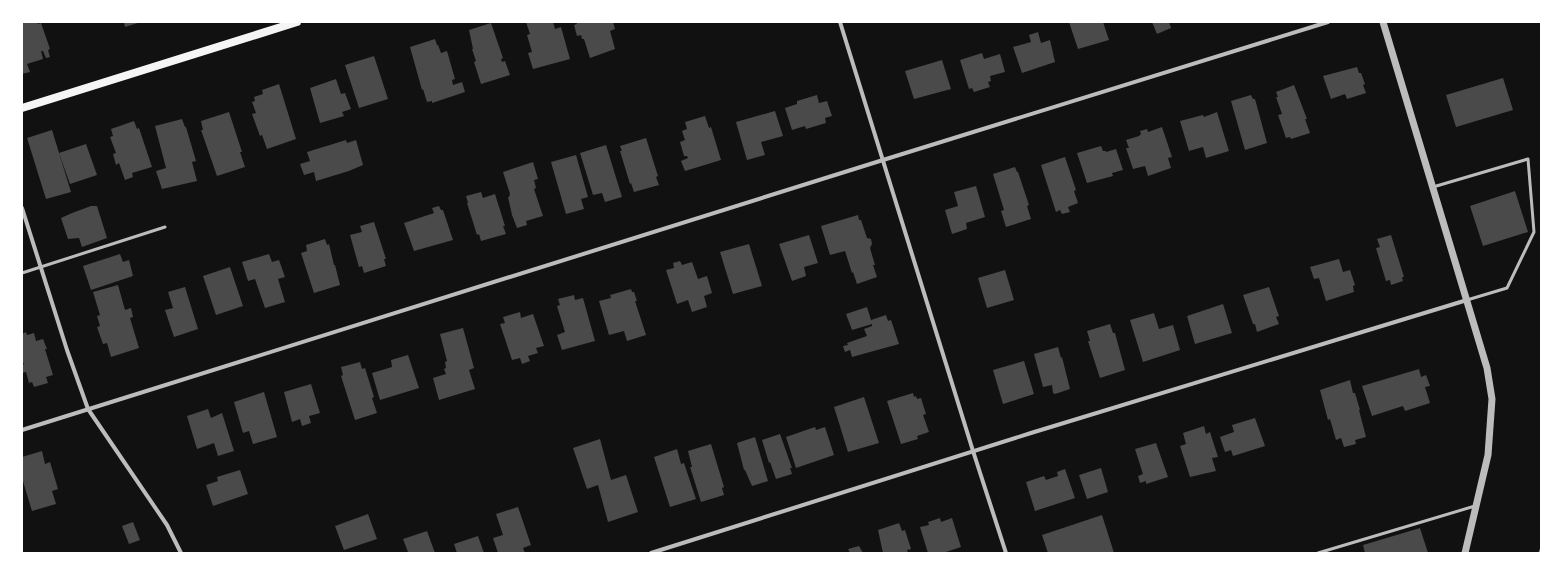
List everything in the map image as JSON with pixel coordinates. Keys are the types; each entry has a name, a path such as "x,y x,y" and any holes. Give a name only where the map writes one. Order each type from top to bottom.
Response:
{"main road":[{"path":"22,108 297,22"}],"street":[{"path":"840,22 1006,553"},
{"path":"22,430 1328,22"},
{"path":"1383,22 1487,368 1492,399 1488,455 1465,553"},
{"path":"22,208 67,350 88,409 167,525 181,553"},
{"path":"651,553 973,451 1467,300"}],"lane":[{"path":"1433,187 1528,159 1534,232 1507,288 1467,300"},
{"path":"22,273 166,227"},
{"path":"1318,553 1330,551 1476,505"}],"building":[{"path":"22,22 41,23 50,49 48,50 50,57 46,58 43,51 41,51 43,59 27,64 30,72 22,74"},
{"path":"124,22 141,22 125,27"},
{"path":"526,22 553,22 555,29 561,27 570,59 533,69 528,53 532,52 527,35 530,34"},
{"path":"576,22 613,22 615,29 610,31 615,49 590,58 584,39 582,39 581,35 577,36 574,25 577,24"},
{"path":"1069,22 1103,22 1109,40 1078,49"},
{"path":"1152,22 1169,22 1171,28 1157,34"},
{"path":"491,23 503,58 501,59 502,62 505,61 510,75 481,84 474,62 476,61 472,49 469,30"},
{"path":"1038,32 1041,43 1050,40 1055,62 1022,73 1013,47 1031,42 1029,35"},
{"path":"435,39 441,53 447,51 455,79 452,80 453,85 462,82 465,92 432,103 432,101 427,102 423,89 422,90 410,47"},
{"path":"982,53 984,59 1000,54 1005,72 990,76 991,81 988,82 990,87 974,92 972,88 969,89 960,60"},
{"path":"374,56 388,99 359,108 345,65"},
{"path":"942,60 951,89 914,99 905,71"},
{"path":"1357,67 1365,84 1363,85 1366,93 1347,99 1345,94 1331,99 1323,76"},
{"path":"1503,78 1513,110 1456,127 1446,95"},
{"path":"336,79 341,94 345,93 351,109 342,112 344,116 320,123 310,88"},
{"path":"279,84 296,139 267,149 262,135 260,136 252,114 256,113 252,102 255,101 254,97 263,94 262,90"},
{"path":"1294,85 1307,119 1305,119 1310,133 1291,139 1290,137 1286,138 1278,115 1282,114 1276,97 1278,97 1276,92"},
{"path":"817,95 819,103 827,101 832,116 825,118 826,123 806,129 805,126 792,130 785,108 797,104 797,101"},
{"path":"1251,95 1253,99 1255,99 1267,143 1245,150 1231,101"},
{"path":"775,111 783,136 761,142 765,155 747,160 736,122"},
{"path":"229,112 242,152 240,152 245,167 217,176 201,130 203,130 201,121"},
{"path":"1217,112 1229,151 1206,158 1203,147 1189,151 1180,121 1203,115 1204,117"},
{"path":"705,116 709,128 711,127 721,160 685,171 681,161 688,158 687,156 684,156 680,142 685,140 682,131 687,129 685,122"},
{"path":"182,119 186,127 196,161 192,162 197,181 162,189 156,171 166,168 155,126"},
{"path":"134,121 137,129 139,128 152,167 132,173 133,177 125,180 119,163 116,165 113,154 116,153 110,137 113,136 111,129"},
{"path":"1162,127 1172,157 1168,158 1171,168 1148,176 1145,166 1133,169 1126,148 1129,148 1126,140 1139,136 1141,134 1140,131 1147,129 1148,132"},
{"path":"52,130 71,192 46,199 27,138"},
{"path":"646,138 658,176 656,177 659,185 634,192 631,183 630,184 620,151 622,151 620,146"},
{"path":"346,140 347,143 356,140 363,165 316,181 314,172 304,175 300,164 310,161 307,152"},
{"path":"86,144 97,175 70,184 59,153"},
{"path":"606,145 622,197 605,202 602,193 593,195 580,153"},
{"path":"1101,146 1103,151 1106,152 1116,149 1123,170 1112,173 1113,176 1087,183 1077,153"},
{"path":"576,155 588,197 581,199 584,209 566,214 551,162"},
{"path":"1065,157 1076,190 1074,191 1078,203 1068,207 1070,212 1062,214 1060,210 1056,212 1041,165"},
{"path":"533,162 538,179 534,180 536,188 534,189 543,216 526,221 527,225 517,228 512,215 508,197 510,194 503,172"},
{"path":"1015,167 1029,205 1027,206 1031,219 1006,227 1001,211 1004,210 993,174"},
{"path":"976,186 985,217 966,223 967,229 952,234 945,210 958,206 954,192"},
{"path":"1515,191 1528,232 1483,246 1470,206"},
{"path":"481,192 483,198 495,194 506,234 481,241 479,234 477,235 466,196"},
{"path":"91,206 97,206 107,238 82,247 79,238 68,239 61,218"},
{"path":"439,206 441,210 443,210 453,240 414,251 404,223 434,213 432,208"},
{"path":"858,215 867,238 871,239 872,244 870,248 877,277 857,284 845,251 830,255 821,226"},
{"path":"374,222 386,259 384,259 386,266 364,273 362,266 359,267 350,235 362,232 360,226"},
{"path":"809,235 818,263 804,267 806,276 792,281 779,244"},
{"path":"1391,235 1404,277 1402,277 1403,281 1391,285 1390,280 1386,281 1376,248 1380,247 1377,239"},
{"path":"325,239 327,245 329,244 340,285 314,293 301,253 307,251 306,245"},
{"path":"749,244 762,286 733,294 720,252"},
{"path":"120,254 123,262 129,260 133,276 91,290 83,266"},
{"path":"269,254 272,262 279,260 285,277 278,279 285,302 265,308 255,279 248,281 242,262"},
{"path":"1339,259 1343,272 1350,270 1355,285 1353,286 1354,292 1326,301 1319,278 1314,279 1310,267"},
{"path":"680,261 682,265 692,262 698,279 707,276 712,293 704,296 707,307 692,312 688,300 677,304 666,270 674,268 673,263"},
{"path":"230,267 243,306 216,315 203,276"},
{"path":"1005,270 1014,300 987,308 978,278"},
{"path":"118,285 125,310 131,308 133,317 130,318 139,348 111,357 107,343 103,344 97,327 100,326 97,316 100,315 93,292"},
{"path":"185,287 198,329 174,337 165,310 173,308 168,292"},
{"path":"1269,287 1279,316 1276,317 1279,324 1257,332 1243,295"},
{"path":"631,289 632,292 634,292 637,301 635,301 646,335 627,341 624,331 609,335 599,301 611,298 610,295"},
{"path":"574,295 575,300 583,298 595,341 562,350 557,335 565,332 557,306 560,305 558,299"},
{"path":"1223,304 1232,333 1195,344 1187,316"},
{"path":"867,307 871,320 886,315 888,321 891,320 899,344 852,357 850,350 845,352 843,346 848,345 847,343 867,336 864,329 872,326 872,324 852,330 846,314"},
{"path":"520,312 521,318 533,314 544,346 536,348 538,353 528,356 530,361 522,364 520,358 512,360 500,324 505,323 503,317"},
{"path":"1154,313 1159,329 1173,325 1180,350 1143,362 1130,320"},
{"path":"1110,324 1113,333 1115,333 1125,370 1100,378 1088,341 1090,341 1087,331"},
{"path":"463,328 474,368 469,370 475,389 439,400 433,378 446,374 444,369 446,368 445,362 447,361 440,334"},
{"path":"26,332 27,335 34,333 36,341 43,339 53,375 46,377 48,383 34,387 32,382 29,383 26,372 22,373 22,365 24,364 22,361 22,334"},
{"path":"1058,347 1070,389 1055,394 1053,393 1052,385 1043,387 1034,354"},
{"path":"408,355 419,388 380,400 372,373 392,367 391,360"},
{"path":"1024,361 1034,394 1003,404 993,370"},
{"path":"360,362 362,369 365,368 374,397 372,398 377,413 355,420 341,376 343,375 341,367"},
{"path":"1419,369 1421,377 1426,375 1430,386 1425,387 1430,403 1405,411 1403,406 1372,416 1362,386"},
{"path":"1350,380 1353,393 1355,393 1360,410 1366,437 1355,440 1356,444 1344,447 1341,438 1336,440 1330,419 1328,420 1320,390"},
{"path":"311,384 320,413 309,416 311,423 302,426 300,419 292,422 284,392"},
{"path":"264,392 277,437 253,444 249,431 243,433 234,402"},
{"path":"913,393 914,397 916,396 917,399 921,398 926,414 923,415 929,432 917,436 918,439 901,444 887,401"},
{"path":"864,397 879,443 848,452 834,407"},
{"path":"208,409 211,418 222,413 234,451 218,456 214,443 197,449 187,416"},
{"path":"1255,418 1265,446 1233,456 1231,450 1225,452 1220,437 1234,432 1232,425"},
{"path":"1204,426 1206,434 1210,432 1218,457 1212,458 1216,471 1190,477 1180,446 1186,444 1183,433"},
{"path":"815,427 816,430 825,427 834,455 796,468 786,437"},
{"path":"780,434 792,468 790,468 792,474 776,479 762,440"},
{"path":"755,437 768,481 752,486 744,470 737,443"},
{"path":"600,439 611,480 626,475 638,512 608,522 598,485 587,489 573,448"},
{"path":"1156,443 1168,477 1146,484 1146,481 1140,483 1138,476 1143,474 1135,449"},
{"path":"711,444 724,487 722,488 724,495 701,502 690,467 692,467 688,451"},
{"path":"677,449 681,464 684,463 696,499 670,507 654,457"},
{"path":"42,451 45,464 50,462 58,489 52,491 56,504 32,511 22,478 22,457"},
{"path":"1101,468 1108,492 1087,499 1079,475"},
{"path":"1065,469 1075,498 1035,511 1026,482 1044,476 1046,480 1058,476 1057,472"},
{"path":"240,470 248,494 213,506 206,485 218,481 217,477"},
{"path":"518,507 531,545 523,548 525,553 498,553 493,538 503,535 496,514"},
{"path":"368,514 377,539 344,550 335,526"},
{"path":"1102,515 1114,553 1048,553 1042,535"},
{"path":"940,518 941,522 952,518 961,547 943,553 928,553 920,527 929,525 928,522"},
{"path":"133,522 140,540 129,544 122,526"},
{"path":"899,523 902,531 905,530 911,549 907,550 908,553 883,553 878,530"},
{"path":"1420,528 1428,553 1365,553 1363,545"},
{"path":"427,531 435,553 406,553 408,552 403,539"},
{"path":"478,536 484,553 457,553 454,544"},
{"path":"859,546 863,553 850,553 848,549"}]}
